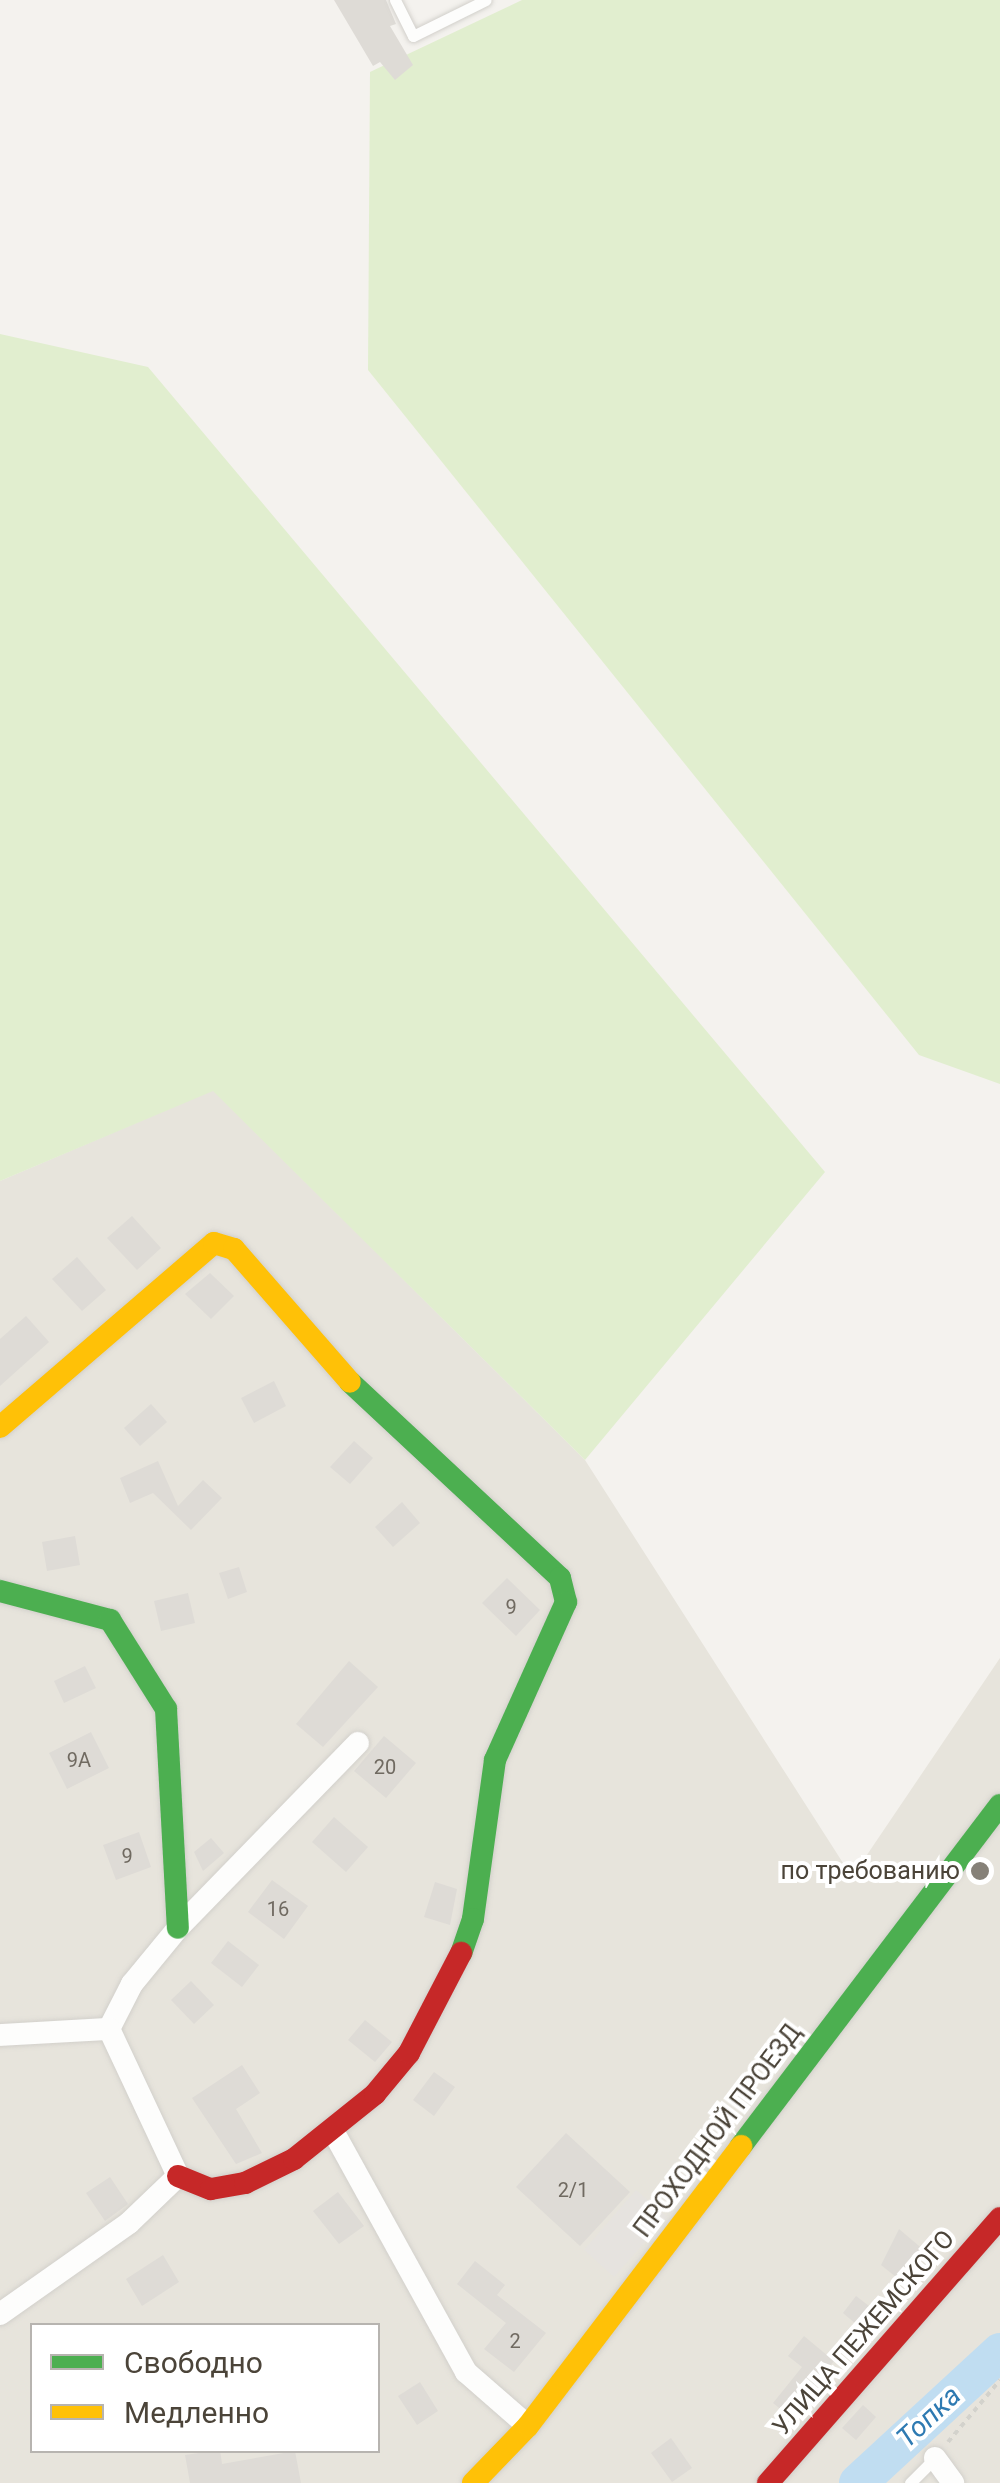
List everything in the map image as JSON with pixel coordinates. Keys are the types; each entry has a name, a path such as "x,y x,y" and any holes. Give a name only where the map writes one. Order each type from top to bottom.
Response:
{"street":[{"path":"0,1427 214,1243 234,1249 354,1386 560,1578 566,1602 495,1760 482,1872 455,1970 409,2054 334,2130 245,2183 211,2188 178,2176 109,2029"},
{"path":"0,1591 110,1620 166,1709 178,1928"},
{"path":"109,2029 132,1984 178,1928 358,1742"},
{"name":"ПРОХОДНОЙ ПРОЕЗД","path":"472,2483 497,2472 1000,1805"},
{"path":"0,2035 109,2029"},
{"path":"334,2130 466,2372 528,2426"},
{"path":"0,2314 129,2223 178,2176"},
{"name":"УЛИЦА ПЕЖЕМСКОГО","path":"768,2483 1000,2218"},
{"path":"935,2458 953,2483"}],"lane":[{"path":"395,0 413,36 486,0"},
{"path":"910,2483 935,2458"}],"path":[{"path":"935,2458 1000,2380"}],"shaded area":[{"path":"213,1090 585,1460 852,1877 1000,1658 1000,2483 0,2483 0,1181"},
{"path":"636,2190 667,2217 614,2277 584,2250"}],"green space":[{"path":"522,0 1000,0 1000,1084 919,1055 368,370 370,72"},
{"path":"0,334 148,367 825,1172 585,1460 213,1091 0,1181"}],"building":[{"path":"334,0 386,0 396,24 390,26 413,65 395,80 380,62 373,66"},
{"path":"132,1216 161,1248 137,1270 107,1238"},
{"path":"77,1257 106,1290 82,1311 52,1279"},
{"path":"210,1273 234,1296 211,1319 185,1294"},
{"path":"26,1316 49,1342 0,1386 0,1339"},
{"path":"274,1381 286,1406 254,1423 241,1398"},
{"path":"151,1404 167,1422 140,1446 124,1428"},
{"path":"354,1441 373,1458 350,1484 330,1467"},
{"path":"158,1461 178,1506 203,1480 222,1498 191,1530 153,1493 130,1503 120,1478"},
{"path":"402,1502 420,1523 393,1547 375,1527"},
{"path":"75,1536 80,1565 47,1571 42,1542"},
{"path":"239,1567 247,1592 228,1599 219,1573"},
{"path":"507,1578 540,1610 516,1636 482,1603"},
{"path":"188,1593 195,1623 161,1631 154,1601"},
{"path":"349,1661 378,1687 323,1747 296,1724"},
{"path":"85,1666 96,1688 64,1703 54,1681"},
{"path":"91,1732 109,1768 67,1789 49,1753"},
{"path":"384,1736 416,1763 386,1798 354,1771"},
{"path":"334,1817 368,1847 346,1872 312,1842"},
{"path":"139,1832 151,1867 116,1880 103,1845"},
{"path":"211,1838 224,1853 203,1871 194,1852"},
{"path":"272,1880 308,1906 284,1939 248,1912"},
{"path":"435,1882 457,1889 450,1925 424,1917"},
{"path":"228,1941 259,1965 242,1987 211,1963"},
{"path":"191,1981 214,2005 194,2024 171,2000"},
{"path":"365,2020 392,2042 375,2062 348,2040"},
{"path":"242,2065 260,2093 236,2109 262,2153 236,2164 192,2098"},
{"path":"434,2072 455,2087 434,2116 413,2100"},
{"path":"566,2133 630,2192 580,2246 516,2187"},
{"path":"110,2177 128,2204 105,2221 86,2193"},
{"path":"338,2192 364,2226 339,2244 313,2211"},
{"path":"899,2229 925,2251 901,2281 881,2265"},
{"path":"163,2255 179,2282 142,2306 126,2279"},
{"path":"475,2261 505,2285 497,2295 546,2333 514,2372 484,2349 506,2323 457,2284"},
{"path":"856,2296 877,2312 863,2330 843,2313"},
{"path":"804,2336 834,2361 804,2396 812,2402 795,2421 773,2403 802,2367 788,2356"},
{"path":"420,2382 438,2411 417,2425 398,2396"},
{"path":"863,2405 876,2417 856,2440 842,2428"},
{"path":"671,2438 692,2468 672,2482 651,2453"},
{"path":"220,2453 222,2464 295,2453 301,2483 190,2483 185,2455"}],"waterway":[{"name":"Топка","path":"858,2483 1000,2352"}],"traffic: fast":[{"path":"350,1382 560,1578 566,1602 495,1760 473,1919 461,1953"},
{"path":"0,1591 110,1620 166,1709 178,1928"},
{"path":"741,2146 1000,1805"}],"traffic: slow":[{"path":"0,1427 214,1243 234,1249 350,1382"},
{"path":"473,2483 528,2426 741,2146"}],"traffic: jam":[{"path":"178,2176 211,2189 245,2183 294,2159 375,2094 409,2053 461,1953"},
{"path":"768,2483 1000,2218"}],"place":[{"name":"по требованию","path":"980,1871"}]}
